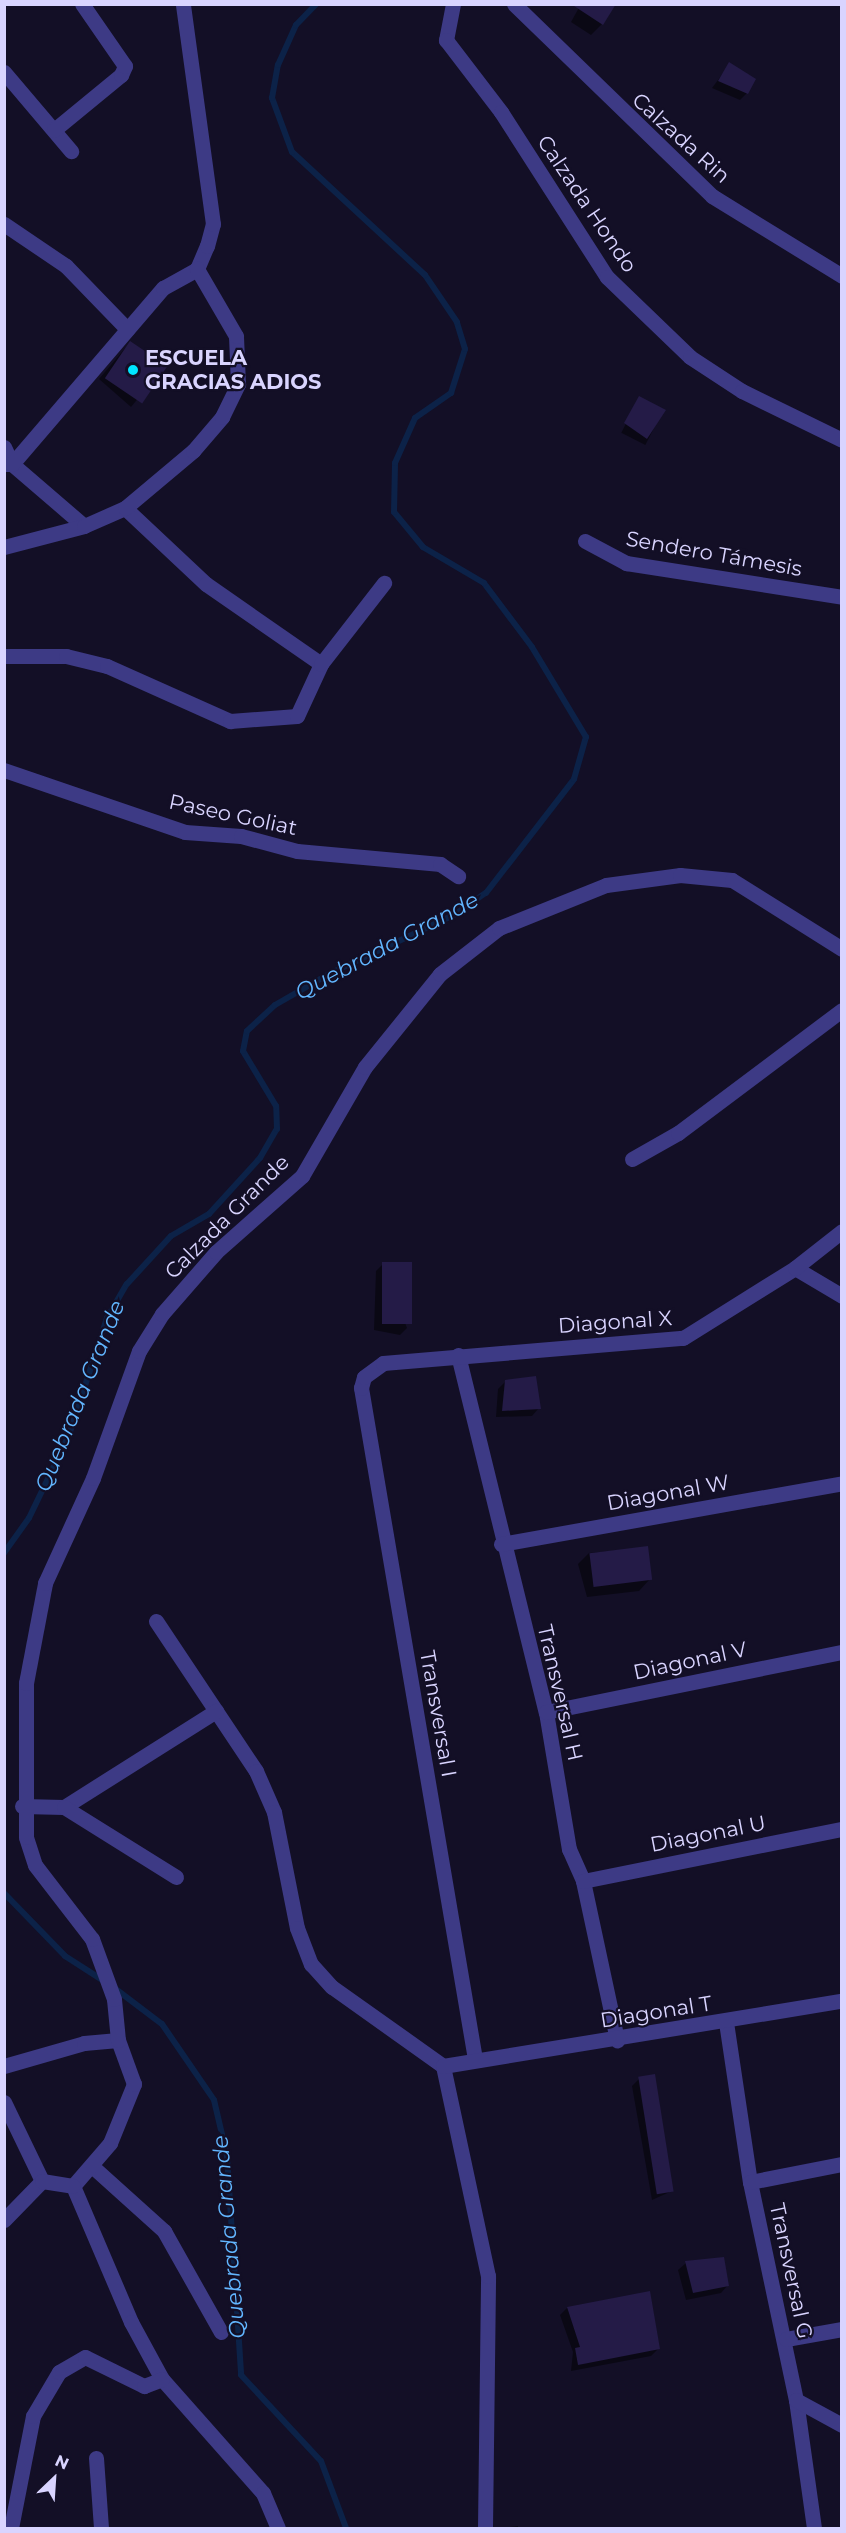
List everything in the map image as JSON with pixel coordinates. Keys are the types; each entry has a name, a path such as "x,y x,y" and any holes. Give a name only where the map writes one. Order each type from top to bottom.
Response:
{"street":[{"path":"54,130 121,75 125,66 82,4"},
{"path":"8,464 163,288 197,269 213,224 183,4"},
{"name":"Calzada Hondo","path":"453,4 446,40 501,112 607,278 690,357 742,391 842,440"},
{"name":"Calzada Rin","path":"514,4 712,196 842,276"},
{"path":"4,72 71,151"},
{"path":"4,224 66,266 127,329"},
{"path":"4,547 84,526 125,508 193,451 222,417 238,384 236,336 197,269"},
{"path":"4,447 8,464 84,526"},
{"path":"125,508 206,584 321,664"},
{"name":"Sendero Támesis","path":"585,541 626,564 842,597"},
{"path":"4,656 66,656 107,666 230,721 297,716 321,664 384,583"},
{"name":"Paseo Goliat","path":"4,770 185,832 242,836 297,851 441,864 458,876"},
{"name":"Calzada Grande","path":"74,2186 93,2167 133,2093 127,2054 118,2040 114,1999 93,1939 34,1865 22,1806 26,1683 45,1583 93,1478 139,1351 162,1314 216,1252 302,1176 365,1067 440,974 499,928 606,885 680,874 732,879 842,949"},
{"path":"632,1159 678,1133 842,1010"},
{"name":"Diagonal X","path":"364,1377 383,1363 683,1338 795,1268 842,1231"},
{"path":"795,1268 842,1296"},
{"name":"Transversal H","path":"459,1355 501,1544 546,1712 569,1849 583,1881 617,2040"},
{"name":"Transversal I","path":"364,1377 361,1388 475,2060"},
{"name":"Diagonal W","path":"501,1544 842,1483"},
{"path":"156,1621 256,1771 274,1812 297,1928 311,1964 332,1987 443,2066 488,2276 485,2529"},
{"name":"Diagonal V","path":"546,1712 842,1652"},
{"path":"64,1807 216,1711"},
{"path":"22,1806 64,1807 176,1876"},
{"name":"Diagonal U","path":"583,1881 842,1829"},
{"name":"Diagonal T","path":"443,2066 617,2040 842,2001"},
{"name":"Transversal G","path":"726,2022 750,2182 786,2339 814,2529"},
{"path":"4,2066 84,2043 118,2040"},
{"path":"4,2102 42,2181"},
{"path":"750,2182 842,2164"},
{"path":"93,2167 164,2231 221,2332"},
{"path":"42,2181 74,2186 131,2322 162,2379 263,2493 278,2529"},
{"path":"4,2220 42,2181"},
{"path":"786,2339 842,2329"},
{"path":"12,2529 33,2416 60,2372 85,2356 144,2385 162,2379"},
{"path":"796,2400 842,2424"},
{"path":"96,2458 101,2529"}],"building":[{"path":"571,4 616,4 603,25"},
{"path":"729,62 756,79 748,94 718,81"},
{"name":"ESCUELA GRACIAS ADIOS","path":"130,341 167,366 142,403 105,378"},
{"path":"639,396 666,410 647,439 624,423"},
{"path":"382,1262 412,1262 412,1324 382,1324"},
{"path":"536,1376 541,1409 502,1411 505,1380"},
{"path":"648,1546 652,1580 594,1587 589,1553"},
{"path":"655,2074 674,2192 657,2194 638,2077"},
{"path":"724,2257 729,2286 693,2293 685,2261"},
{"path":"650,2291 660,2349 578,2365 575,2348 580,2347 567,2307"}],"waterway":[{"name":"Quebrada Grande","path":"4,1553 29,1518 69,1435 107,1318 127,1284 171,1236 209,1214 260,1158 277,1129 276,1106 243,1051 247,1031 275,1005 329,974 454,915 486,893 574,779 586,737 532,647 484,583 423,547 394,512 395,463 415,418 451,393 465,349 457,322 425,275 292,152 272,98 278,65 296,25 316,4"},
{"name":"Quebrada Grande","path":"4,1893 65,1956 104,1981"},
{"name":"Quebrada Grande","path":"113,1987 162,2024 214,2100 227,2156 241,2375 321,2461 346,2528"}],"place":[{"name":"ESCUELA GRACIAS ADIOS","path":"133,370"}]}
